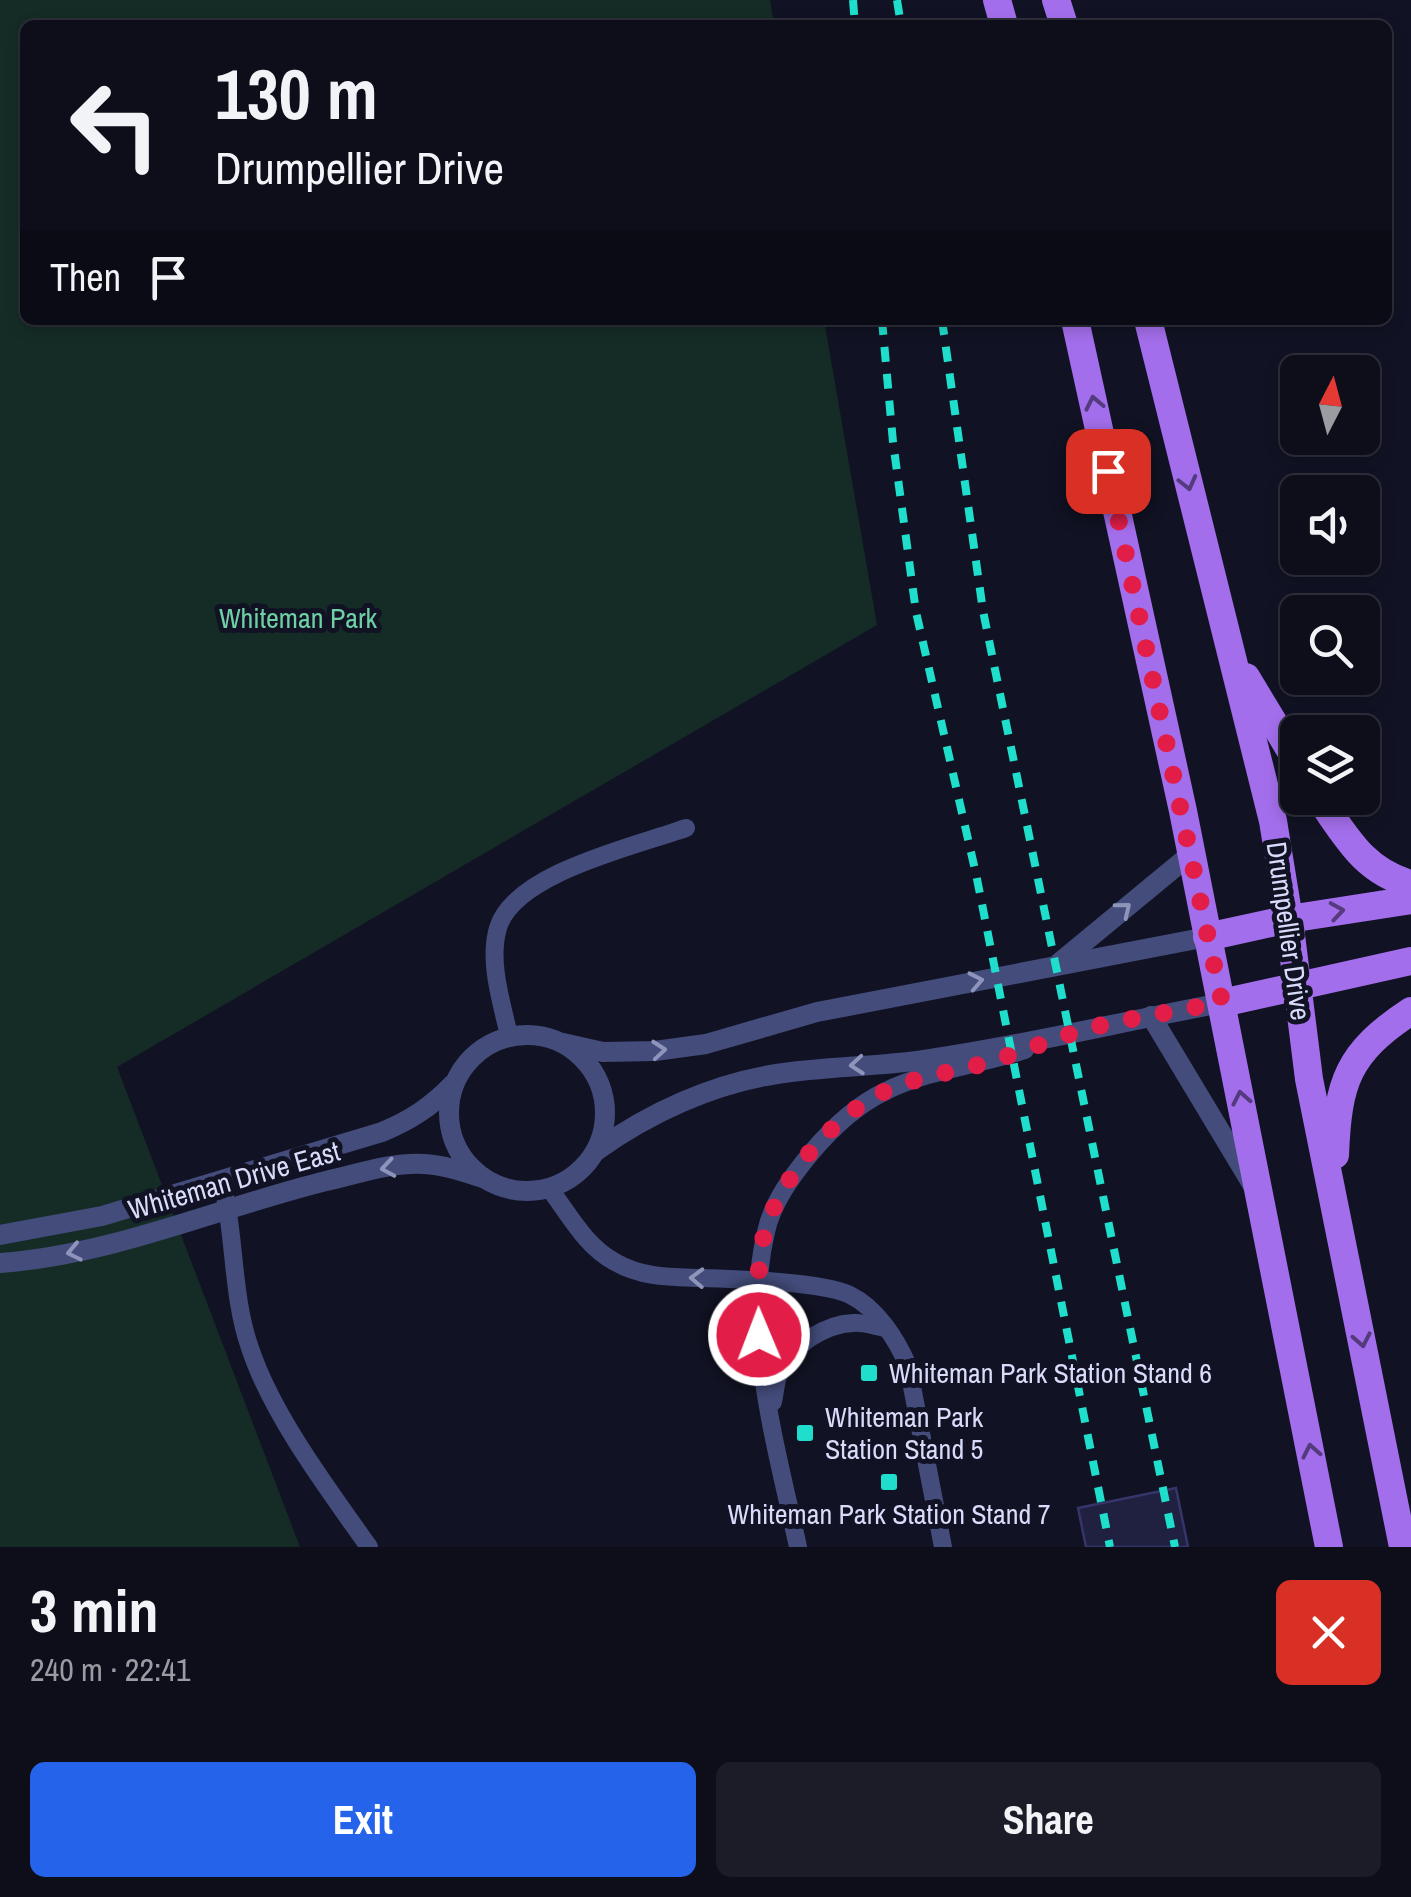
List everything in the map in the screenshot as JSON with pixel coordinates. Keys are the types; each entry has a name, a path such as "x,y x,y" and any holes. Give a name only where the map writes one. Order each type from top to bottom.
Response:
{"main road":[{"path":"1077,325 1222,1002 1329,1547"},
{"name":"Drumpellier Drive","path":"1149,325 1272,821 1290,919 1309,1079 1403,1547"},
{"path":"1230,650 1280,733"},
{"path":"1331,815 1360,856 1388,878 1411,884"},
{"path":"1207,937 1411,900"},
{"path":"1222,1002 1411,961"},
{"path":"1332,1196 1340,1093 1367,1046 1384,1029 1411,1012"}],"street":[{"path":"1058,964 1191,854"},
{"path":"562,1042 583,1057 598,1078 605,1102 604,1128 596,1151 584,1168 549,1188 504,1188 483,1178 464,1160 452,1136 448,1110 454,1084 466,1062 486,1046 509,1036 536,1035 603,1052 655,1051 706,1044 817,1012 1207,937"},
{"path":"596,1151 619,1134 722,1086 775,1074 928,1060 1222,1002"},
{"path":"1151,1016 1261,1199"},
{"name":"Whiteman Drive East","path":"0,1235 102,1216 382,1132 434,1104 454,1084"},
{"name":"Whiteman Drive East","path":"0,1263 107,1246 388,1166 424,1164 483,1178"}],"lane":[{"path":"509,1036 498,989 496,953 498,928 509,906 529,888 556,874 686,828"},
{"path":"798,1547 770,1412 759,1335 758,1281 766,1228 791,1178 826,1134 848,1114 886,1090 1092,1028"},
{"path":"221,1180 229,1209 249,1346 275,1405 369,1547"},
{"path":"549,1188 587,1242 615,1263 654,1276 758,1281 850,1295 898,1341 908,1366 944,1547"},
{"path":"770,1412 780,1371 794,1351 813,1337 830,1327 854,1322 886,1328"}],"green space":[{"name":"Whiteman Park","path":"0,0 770,0 773,20 20,20 20,325 825,325 877,625 117,1067 300,1547 0,1547"}],"building":[{"path":"1176,1488 1188,1547 1086,1547 1078,1508"}],"railway":[{"path":"853,0 855,20"},
{"path":"897,0 900,20"},
{"path":"882,325 893,442 916,612 976,874 1110,1547"},
{"path":"943,325 983,611 1175,1547"}],"place":[{"name":"Whiteman Park Station Stand 6","path":"869,1373"},
{"name":"Whiteman Park Station Stand 5","path":"805,1433"},
{"name":"Whiteman Park Station Stand 7","path":"889,1482"}],"route":[{"path":"759,1335 758,1281 766,1228 791,1178 826,1134 848,1114 886,1090 927,1076 978,1065 1092,1028 1222,1002 1108,471"}]}
